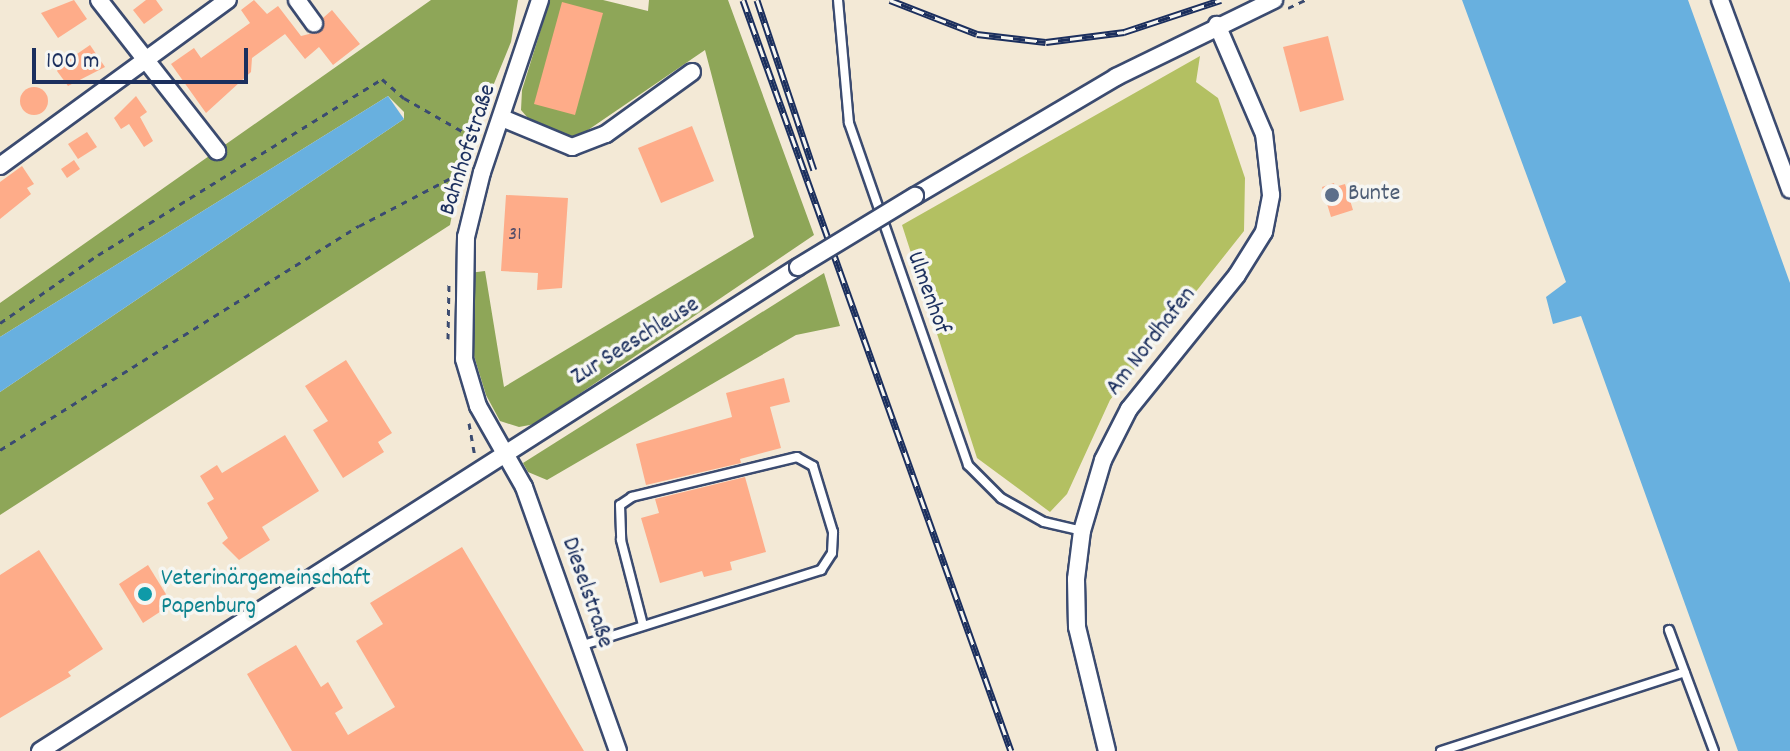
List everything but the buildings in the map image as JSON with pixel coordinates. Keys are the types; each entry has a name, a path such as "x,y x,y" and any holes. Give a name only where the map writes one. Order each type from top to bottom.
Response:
{"street":[{"path":"99,0 146,56 217,151"},
{"path":"0,166 146,56 228,0"},
{"path":"297,0 314,23"},
{"name":"Bahnhofstraße","path":"504,453 478,406 464,359 462,306 466,237 494,116 540,0"},
{"path":"1720,0 1790,189"},
{"name":"Zur Seeschleuse","path":"40,751 504,453 915,196 1116,77 1217,25 1275,6"},
{"name":"Am Nordhafen","path":"1107,751 1077,627 1076,579 1082,531 1103,460 1129,409 1237,275 1264,232 1271,195 1270,159 1217,25"},
{"path":"494,116 572,147 606,134 692,72"},
{"name":"Dieselstraße","path":"504,453 524,487 618,751"}],"lane":[{"name":"Ulmenhof","path":"838,0 849,123 968,465 1001,498 1044,522 1082,531"},
{"path":"580,647 821,570 832,553 833,532 813,466 797,457 646,493 620,505 621,540 643,625"},
{"path":"1669,630 1714,751"},
{"path":"1441,751 1685,672"}],"path":[{"path":"1275,6 1305,0"},
{"path":"0,323 98,255 382,79 474,138"},
{"path":"0,450 359,226 467,170 474,138 494,116"}],"green space":[{"path":"431,0 518,0 511,42 484,108 470,123 450,225 0,515 0,392 404,119 404,112 388,96 0,337 0,303"},
{"path":"550,0 603,0 648,11 649,0 728,0 814,235 535,424 519,427 500,421 486,395 471,346 469,273 485,271 504,387 754,237 705,50 569,143 533,124 521,110 522,90"},
{"path":"1200,56 1196,82 1218,98 1245,178 1244,231 1110,400 1067,494 1050,512 977,458 902,225"},
{"path":"824,273 840,326 796,335 547,480 528,472 523,463"}],"water":[{"path":"1462,0 1688,0 1790,283 1790,751 1738,751 1581,316 1553,324 1546,297 1566,282"},
{"path":"388,96 404,119 0,392 0,337"}],"railway":[{"path":"743,0 1011,751"},
{"path":"757,0 814,170"},
{"path":"890,0 977,34 1046,42 1124,32 1221,0"}],"place":[{"name":"Bunte","path":"1332,195"},
{"name":"Veterinärgemeinschaft Papenburg","path":"145,594"}]}
